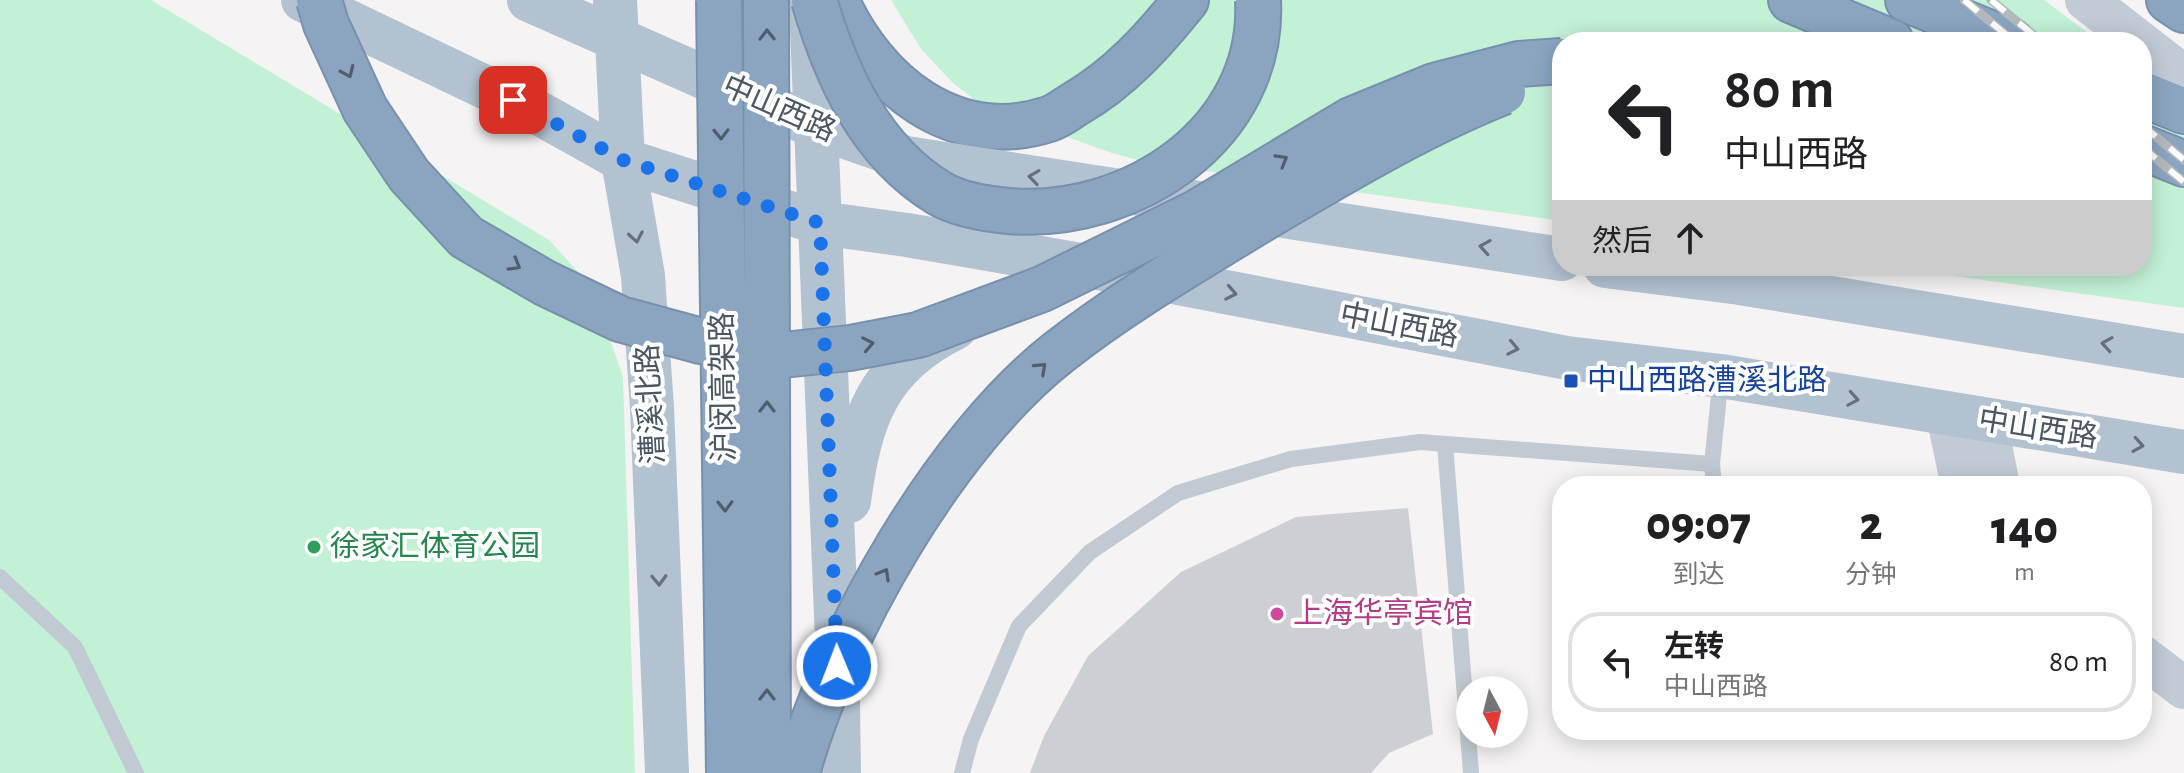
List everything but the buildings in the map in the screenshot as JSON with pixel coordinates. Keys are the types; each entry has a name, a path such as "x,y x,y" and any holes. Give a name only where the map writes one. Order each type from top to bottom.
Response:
{"highway":[{"path":"319,0 326,24 365,109 409,175 466,237 545,283 620,319 773,356 850,348 918,335 1042,289 1196,213 1351,120 1434,86 1519,64 1552,62"},
{"name":"沪闵高架路","path":"719,0 729,773"},
{"path":"766,0 768,773"},
{"path":"812,0 848,91 874,133 910,172 942,195 985,209 1033,213 1085,207 1131,191 1182,161 1225,118 1250,71 1259,17 1258,0"},
{"path":"836,0 862,44 887,77 921,105 959,122 1003,129 1051,119 1093,94 1131,63 1186,0"},
{"path":"1791,0 1867,32"},
{"path":"1908,0 1987,32"},
{"path":"2169,0 2184,10"},
{"path":"797,773 807,736 832,672 915,520 954,462 1003,404 1058,353 1118,310 1220,245 1407,136 1448,114 1552,76"},
{"path":"2152,98 2184,111"},
{"path":"2152,153 2184,165"}],"main road":[{"name":"中山西路","path":"303,0 537,112 623,160 820,223 1127,273 1567,358 1721,376 2184,452"},
{"name":"中山西路","path":"529,0 617,19 814,126 906,158 1552,257"},
{"path":"812,0 814,126 837,639 839,773"},
{"name":"漕溪北路","path":"617,19 623,160 643,276 652,408 667,773"},
{"path":"837,639 844,540 855,458 868,414 886,380 900,364 932,340 979,317 1076,283 1127,273"},
{"path":"1684,276 2184,356"}],"street":[{"path":"2086,0 2127,32"},
{"path":"2152,51 2184,76"},
{"path":"1963,476 1967,418"},
{"path":"1967,418 1994,476"},
{"path":"2152,664 2184,688"},
{"path":"2152,696 2184,720"}],"lane":[{"path":"1713,476 1721,376"},
{"path":"962,773 971,739 1019,626 1090,552 1178,493 1291,459 1420,442 1712,464"},
{"path":"1445,444 1471,773"},
{"path":"0,577 75,647 136,773"}],"green space":[{"name":"徐家汇体育公园","path":"0,0 151,0 549,240 592,287 623,377 635,773 0,773"},
{"path":"891,0 2044,0 2087,32 1552,32 1552,220 1149,163 1112,153 984,107 953,83 921,49"},
{"path":"2152,84 2184,111 2184,308 1955,276 2152,276"}],"railway":[{"path":"1964,0 2003,32"},
{"path":"1991,0 2030,32"},
{"path":"2152,133 2184,160"},
{"path":"2152,155 2184,182"}],"place":[{"name":"中山西路漕溪北路","path":"1571,381"},
{"name":"徐家汇体育公园","path":"314,547"},
{"name":"上海华亭宾馆","path":"1277,614"}],"route":[{"path":"513,100 623,160 820,223 837,666"}]}
